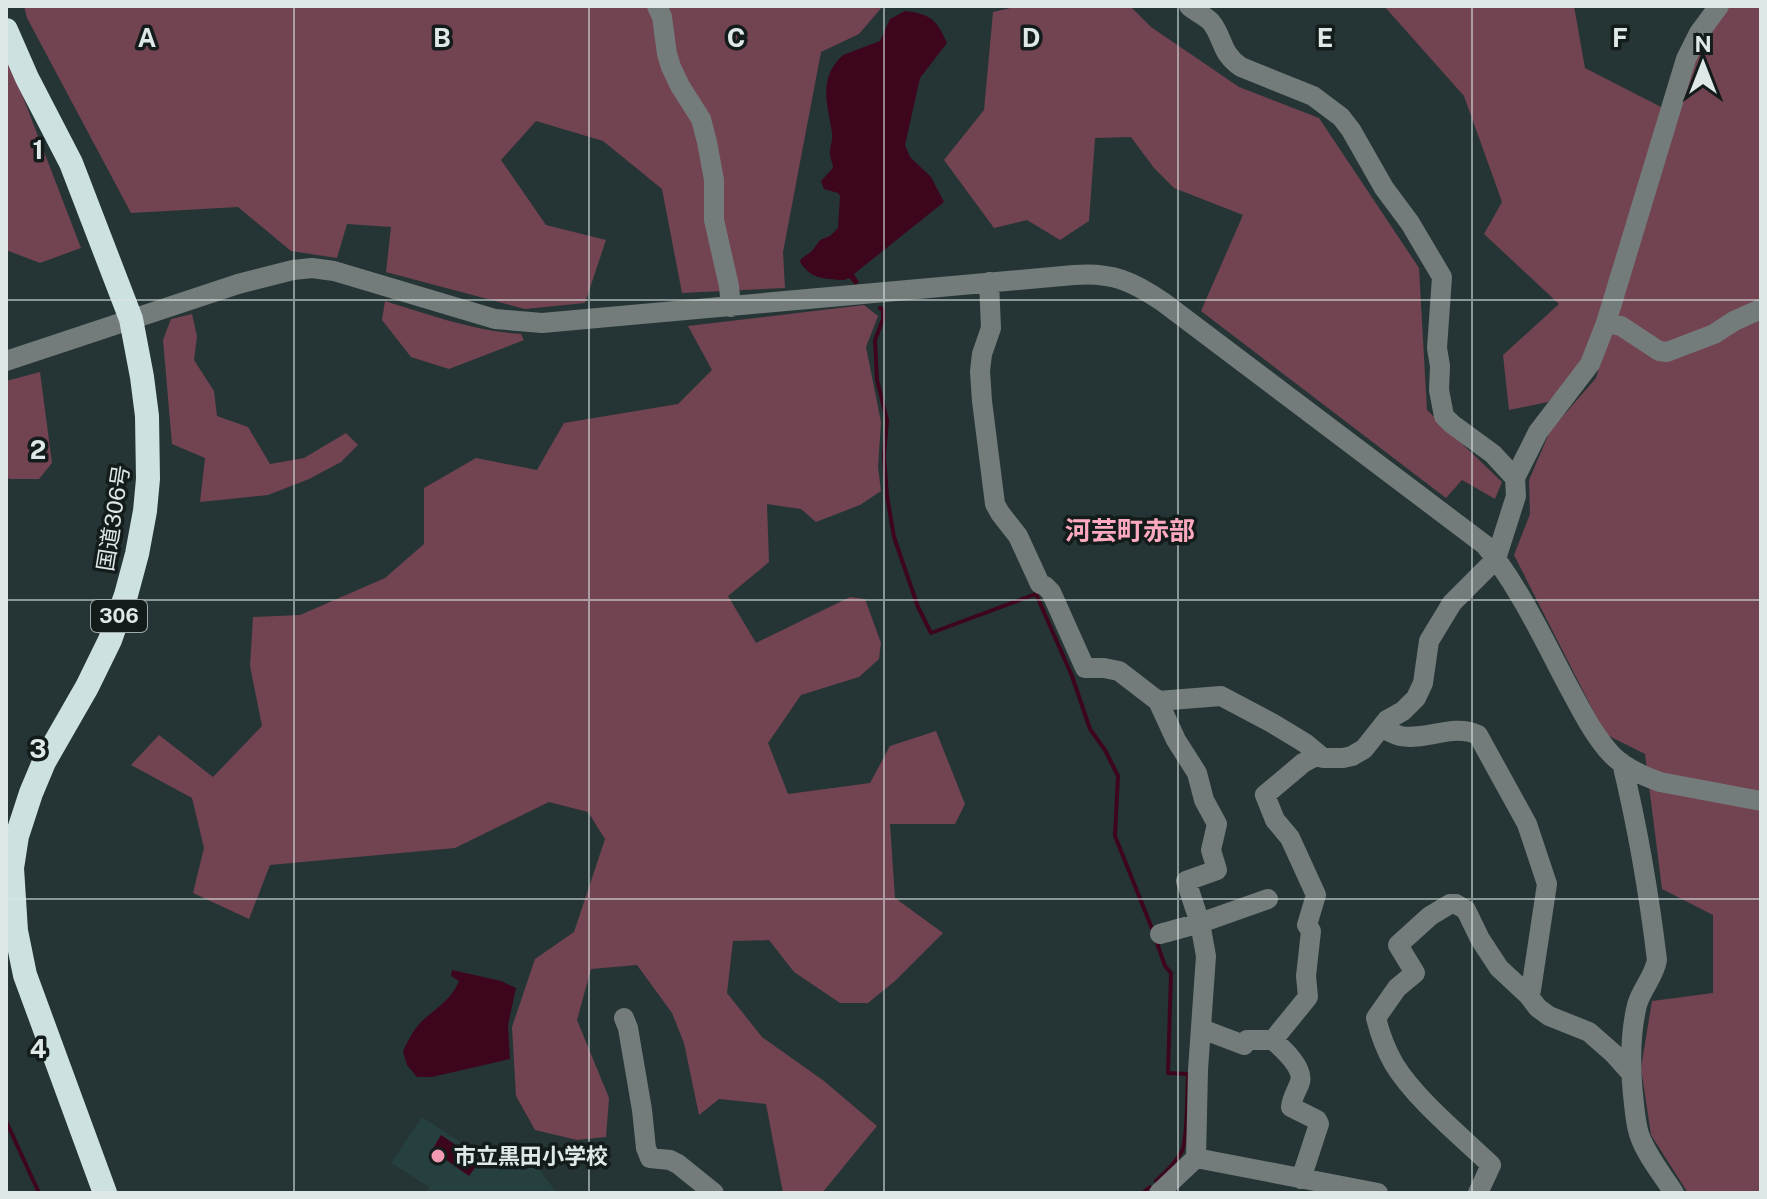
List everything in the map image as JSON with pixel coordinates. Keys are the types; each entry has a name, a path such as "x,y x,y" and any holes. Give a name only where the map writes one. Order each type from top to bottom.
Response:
{"highway":[{"name":"国道306号","path":"6,30 71,163 131,319 142,377 148,453 145,504 137,554 110,640 44,762 31,793 17,836 12,868 16,931 25,975 105,1193"}],"street":[{"path":"657,6 662,17 671,67 701,119 707,142 714,180 714,220 731,307"},
{"path":"1189,6 1212,24 1225,52 1235,63 1313,96 1341,117 1351,130 1384,188 1418,235 1442,277 1437,336 1439,390 1444,416 1503,464 1515,478"},
{"path":"1158,701 1221,696 1305,743 1323,758 1333,758 1352,756 1364,749 1387,720 1403,711 1416,698 1423,683 1429,641 1452,603 1496,559 1516,496 1515,478 1538,432 1590,364 1606,323 1686,59 1699,33 1719,6"},
{"path":"6,361 271,274 312,268 350,275 495,319 542,323 1101,274 1141,288 1239,358 1485,545 1496,559 1588,723 1604,746 1622,763 1660,782 1761,801"},
{"path":"989,282 991,328 980,371 995,504 1018,536 1040,584 1051,592 1085,668 1119,671 1158,701 1197,773 1204,800 1217,824 1211,850 1217,870 1186,881 1200,923 1206,956 1196,1106 1196,1158 1159,1193"},
{"path":"1606,323 1621,326 1659,351 1667,352 1714,334 1761,309"},
{"path":"1171,729 1202,697"},
{"path":"1382,728 1408,736 1453,731 1478,735 1527,824 1547,884 1528,995"},
{"path":"1273,1040 1308,997 1306,976 1311,931 1307,925 1316,895 1295,847 1275,820 1265,795 1303,763 1318,755"},
{"path":"1622,763 1637,826 1657,960 1636,1009 1630,1058 1638,1132 1674,1193"},
{"path":"1160,934 1268,899"},
{"path":"1478,1193 1491,1165 1439,1116 1396,1067 1376,1018 1397,988 1415,973 1398,945 1430,916 1450,904 1466,910 1499,968 1538,1008 1549,1016 1589,1032 1631,1073"},
{"path":"624,1018 650,1158 678,1164 714,1193"},
{"path":"1202,1029 1244,1045 1247,1040 1273,1040 1300,1074 1301,1080 1291,1107 1319,1124 1301,1179"},
{"path":"1196,1158 1378,1193"}],"shaded area":[{"path":"24,6 883,6 859,34 821,52 783,252 785,288 682,293 662,189 603,141 536,121 501,160 546,225 606,240 585,303 525,309 386,272 391,227 347,224 337,258 291,251 238,207 131,213 27,18"},
{"path":"1019,6 1130,6 1151,27 1239,87 1319,118 1419,268 1427,410 1502,482 1495,499 1462,480 1446,498 1201,311 1243,215 1174,188 1131,137 1095,138 1089,221 1060,240 1027,220 994,228 944,160 984,110 993,12"},
{"path":"1384,6 1574,6 1585,68 1663,108 1588,352 1548,402 1509,410 1503,355 1559,304 1484,234 1502,202 1464,96"},
{"path":"1730,6 1761,6 1761,1193 1688,1193 1651,1135 1641,1068 1652,1001 1713,993 1713,915 1662,889 1645,754 1605,734 1514,555 1530,514 1529,480 1550,431 1596,378 1691,65 1710,30"},
{"path":"905,11 932,20 947,43 920,78 905,145 910,157 931,177 944,202 854,274 859,282 855,285 849,278 839,280 816,276 803,266 801,259 838,228 840,196 824,189 821,181 833,168 826,91 830,73 843,55 880,41 890,19"},
{"path":"6,58 81,248 40,263 6,250"},
{"path":"385,301 469,326 521,334 524,340 449,369 411,357 382,320"},
{"path":"864,305 878,316 866,347 881,422 878,467 881,491 860,505 816,522 801,509 767,504 769,562 728,596 756,643 850,597 865,599 881,643 879,659 859,677 801,695 768,743 788,794 870,783 890,746 936,731 965,804 955,824 890,824 895,898 943,933 868,1003 840,1003 794,972 769,940 733,941 727,993 762,1037 824,1081 877,1126 822,1193 783,1193 766,1104 719,1099 699,1115 684,1043 672,1013 637,965 591,969 577,1020 609,1098 606,1137 577,1140 535,1130 516,1096 512,1027 535,959 574,932 605,839 588,812 549,802 455,848 270,865 249,919 193,893 204,848 192,798 131,765 159,735 213,777 262,726 250,666 253,617 300,615 385,578 424,544 424,488 476,458 537,470 564,423 678,404 712,370 688,326"},
{"path":"192,314 197,336 194,360 214,391 217,416 248,427 270,464 304,458 346,433 358,445 341,462 268,495 200,502 205,458 172,444 163,340 171,319"},
{"path":"40,372 52,463 39,479 10,479 6,477 6,381"},
{"path":"452,970 501,981 516,988 508,1025 510,1059 432,1077 417,1077 407,1065 403,1051 417,1026 456,988 459,981 451,976"},
{"name":"市立黒田小学校","path":"422,1117 489,1161 493,1153 517,1169 526,1158 536,1165 557,1193 426,1193 429,1187 391,1163"},
{"path":"441,1135 480,1161 469,1176 432,1150"}],"waterway":[{"path":"880,308 883,319 875,340 877,380 887,420 884,456 887,496 894,537 918,607 931,633 1036,594 1072,676 1090,729 1118,776 1115,836 1153,931"},
{"path":"1156,940 1165,966 1171,973 1168,1073 1188,1074 1182,1151 1156,1181"},
{"path":"6,1121 39,1193"},
{"path":"1143,1193 1150,1187"}],"place":[{"name":"市立黒田小学校","path":"438,1156"}],"district":[{"name":"河芸町赤部","path":"1130,530"}]}
